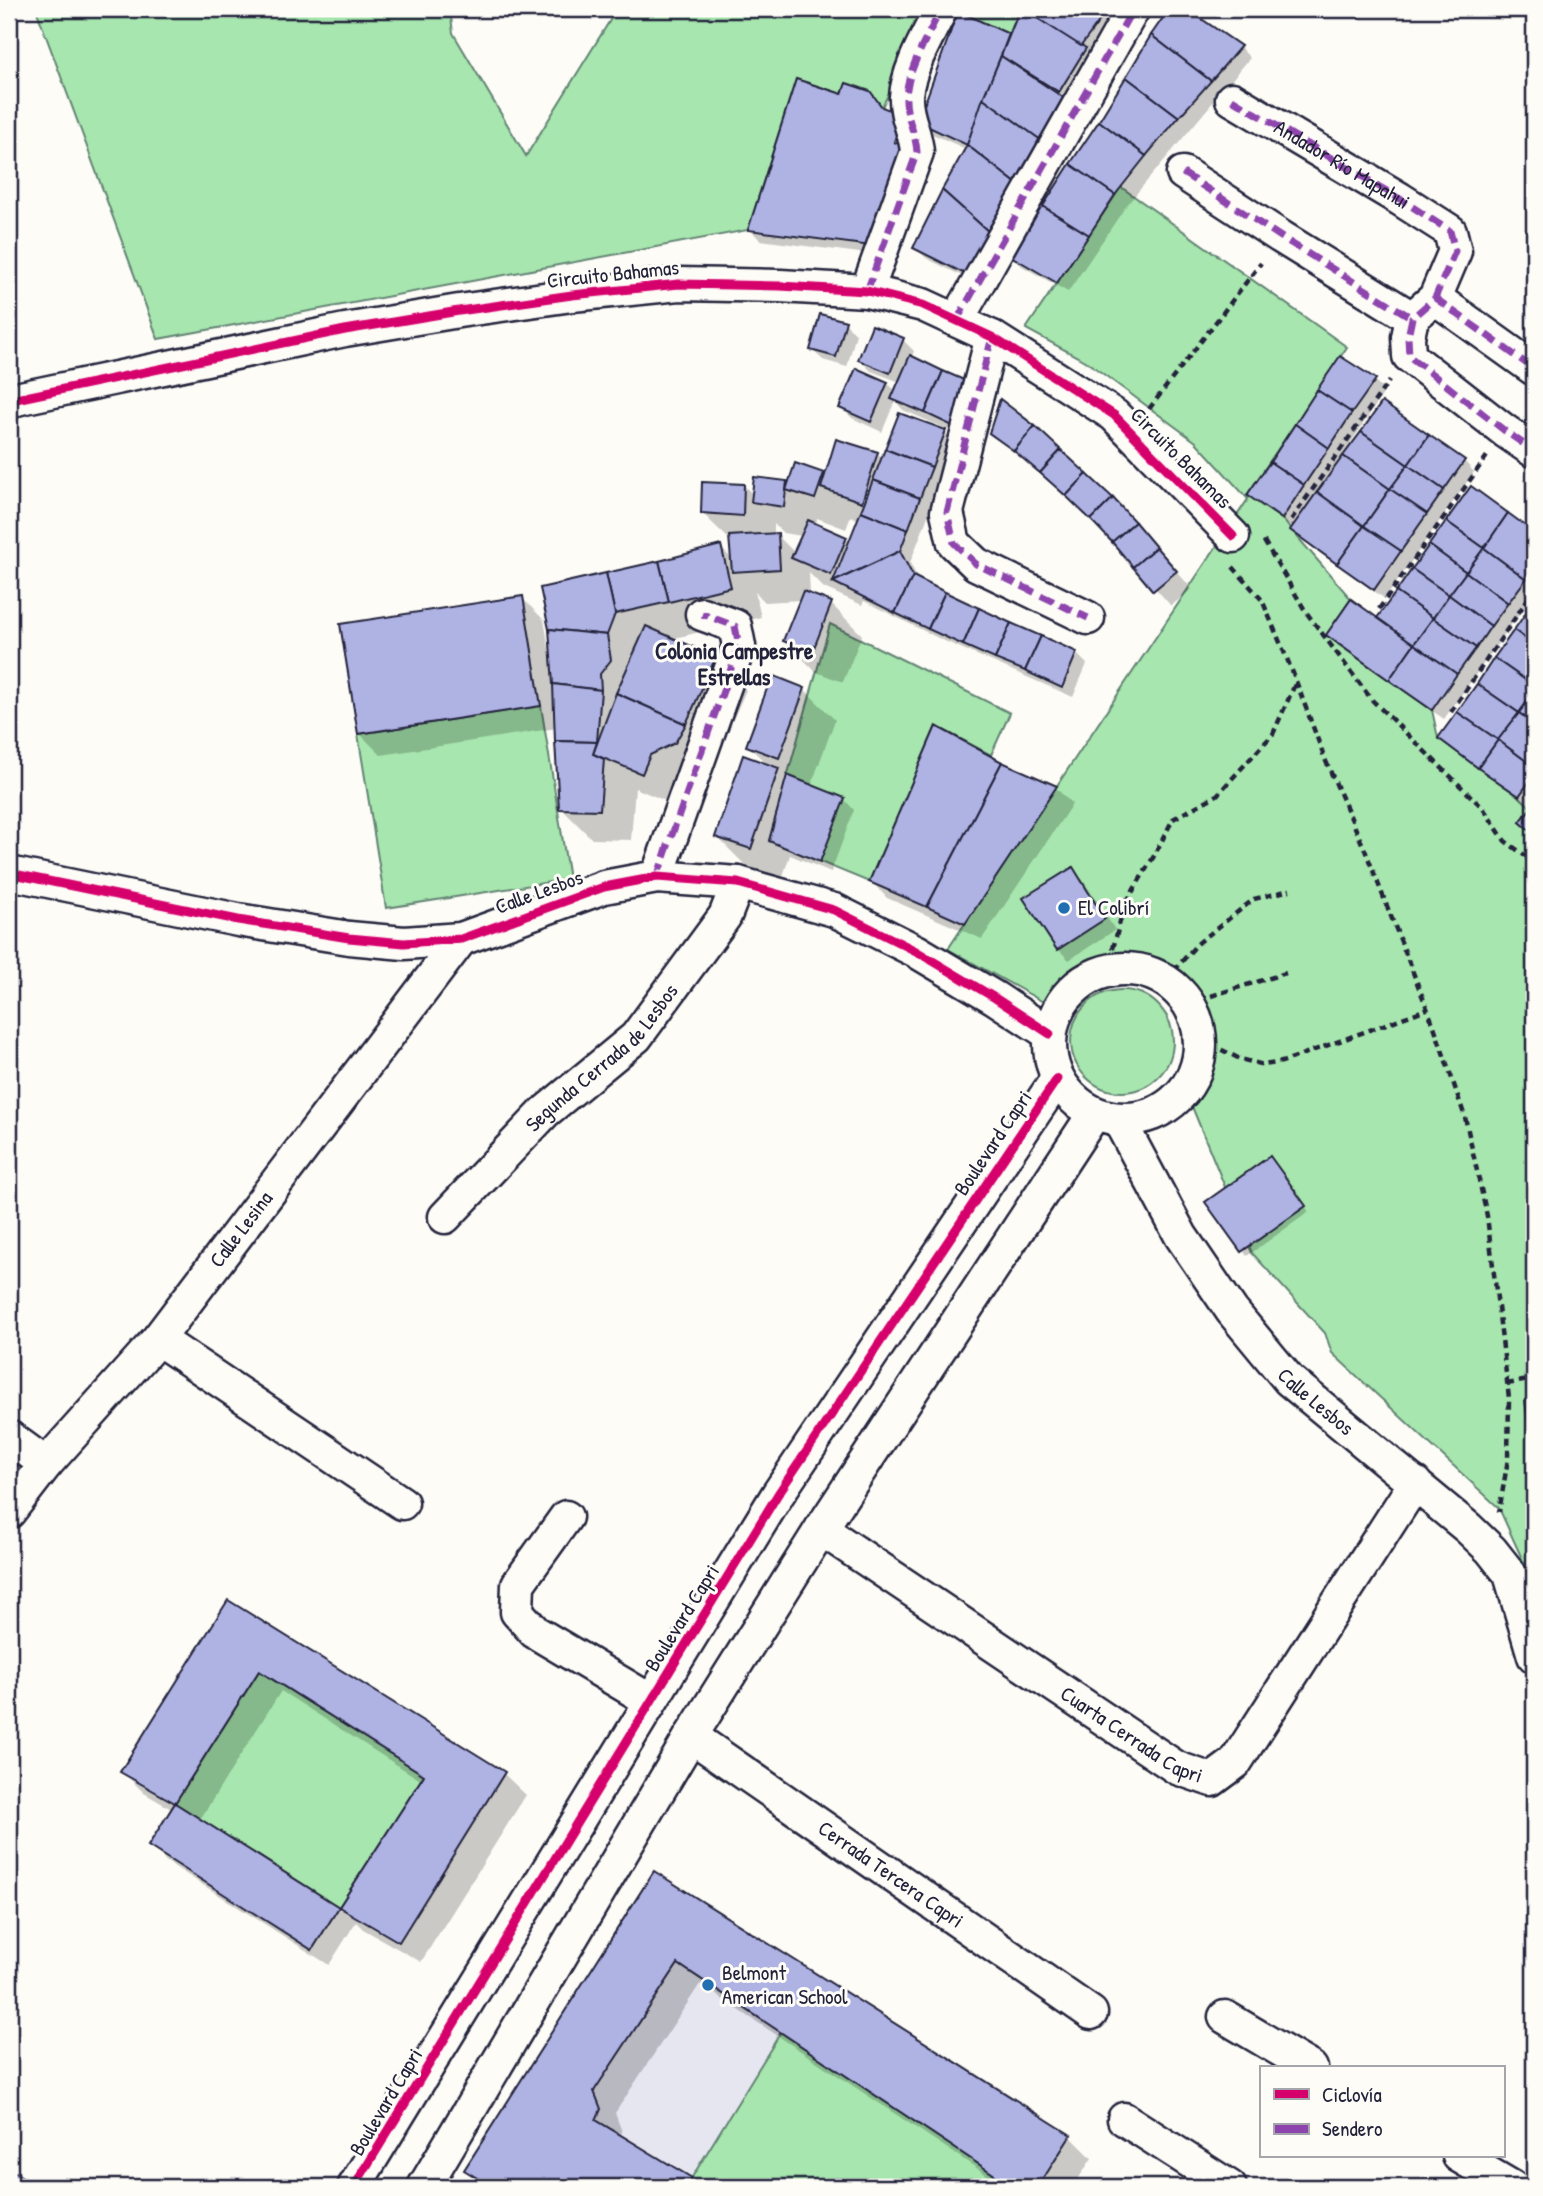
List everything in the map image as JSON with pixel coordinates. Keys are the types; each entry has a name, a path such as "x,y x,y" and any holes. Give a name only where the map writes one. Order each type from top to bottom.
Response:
{"street":[{"path":"867,291 917,152 906,97 914,67 941,9"},
{"path":"957,320 1133,9"},
{"name":"Andador Río Mapahui","path":"1233,99 1450,231 1455,251 1423,308"},
{"path":"1183,173 1281,237 1423,308 1534,369"},
{"name":"Circuito Bahamas","path":"11,395 345,330 572,295 679,284 867,291 923,305 992,337 1114,415 1233,536"},
{"path":"1423,308 1408,337 1409,356 1534,451"},
{"path":"992,337 947,512 954,543 976,564 1088,618"},
{"path":"657,877 739,646 734,625 702,614"},
{"name":"Calle Lesbos","path":"9,873 238,920 349,939 404,943 461,939 604,887 657,877 738,883 834,910 916,950 1050,1034"},
{"name":"Segunda Cerrada de Lesbos","path":"445,1217 545,1112 636,1037 725,916 738,883"},
{"name":"Calle Lesina","path":"9,1512 46,1464 158,1339 461,939"},
{"path":"1117,969 1142,971 1166,980 1185,997 1197,1020 1202,1044 1197,1069 1186,1091 1167,1108 1144,1118 1106,1117 1073,1099 1057,1079 1050,1057 1050,1034 1057,1010 1072,990 1093,975 1117,969"},
{"name":"Boulevard Capri","path":"354,2187 778,1494 1057,1079"},
{"path":"424,2187 691,1736 821,1529 1106,1117"},
{"name":"Calle Lesbos","path":"1106,1117 1231,1311 1289,1380 1415,1483 1491,1550 1510,1574 1534,1656"},
{"path":"158,1339 402,1503"},
{"path":"9,1437 46,1464"},
{"name":"Cuarta Cerrada Capri","path":"821,1529 1177,1769 1212,1780 1235,1763 1415,1483"},
{"path":"566,1517 518,1584 517,1612 535,1632 651,1701"},
{"name":"Cerrada Tercera Capri","path":"691,1736 1091,2013"},
{"path":"1225,2017 1308,2066"},
{"path":"1124,2119 1230,2187"},
{"path":"1462,2158 1512,2187"}],"path":[{"path":"1132,432 1281,237"},
{"path":"1291,520 1409,356"},
{"path":"1379,610 1505,431"},
{"path":"1491,1550 1508,1459 1509,1398 1487,1216 1465,1117 1427,1009 1365,850 1325,759 1262,600 1216,546 1252,522 1306,612 1371,700 1483,808 1505,841 1534,862"},
{"path":"1451,712 1534,590"},
{"path":"1107,972 1125,906 1173,819 1217,795 1273,734 1296,681"},
{"path":"1166,980 1197,944 1254,899 1290,890"},
{"path":"1188,1003 1286,973"},
{"path":"1200,1039 1240,1059 1264,1065 1282,1062 1427,1009"},
{"path":"1507,1384 1534,1379"}],"shaded area":[{"name":"Belmont American School","path":"654,1871 1071,2135 1038,2187 492,2187 464,2170"}],"green space":[{"path":"36,9 450,9 453,33 526,156 617,9 931,9 882,107 870,91 847,83 842,94 796,79 748,230 158,339"},
{"path":"958,9 1020,9 1009,34"},
{"path":"1121,187 1347,347 1247,495 1248,498 1250,495 1282,519 1351,599 1326,635 1432,710 1438,738 1519,796 1531,808 1520,822 1534,834 1534,1585 1499,1508 1332,1353 1325,1333 1252,1253 1186,1092 1199,1065 1202,1047 1200,1027 1193,1009 1181,994 1148,973 1110,971 1080,984 1056,1009 948,949 1248,499 1196,442 1087,362 1026,329"},
{"path":"830,624 1010,713 991,755 936,726 869,882 769,841"},
{"path":"541,706 569,879 386,908 358,734"},
{"path":"1112,990 1132,990 1151,998 1165,1012 1173,1031 1170,1061 1151,1084 1132,1092 1112,1092 1093,1084 1079,1070 1071,1051 1071,1031 1079,1012 1093,998"},
{"path":"259,1671 424,1775 339,1907 175,1803"},
{"path":"781,2032 1013,2187 686,2187"}],"building":[{"path":"1020,9 1086,48 1059,92 1001,56"},
{"path":"1023,9 1108,9 1081,46"},
{"path":"1169,9 1187,9 1241,46 1211,81 1151,35"},
{"path":"958,11 1009,34 967,145 918,122"},
{"path":"1151,35 1211,81 1179,117 1126,77"},
{"path":"1001,56 1070,102 1040,140 983,98"},
{"path":"1126,77 1179,117 1146,156 1099,121"},
{"path":"796,79 842,94 846,83 870,91 882,107 902,115 894,142 914,149 879,247 748,230"},
{"path":"983,98 1049,146 1022,188 967,145"},
{"path":"1099,121 1146,156 1115,195 1070,164"},
{"path":"967,145 1022,188 990,233 942,190"},
{"path":"1070,164 1115,195 1089,235 1043,206"},
{"path":"942,190 990,233 965,274 913,248"},
{"path":"1037,203 1089,235 1057,283 1009,255"},
{"path":"820,314 846,321 836,357 810,350"},
{"path":"872,325 904,338 890,373 858,360"},
{"path":"910,355 943,371 925,413 891,399"},
{"path":"1340,356 1376,379 1352,413 1317,390"},
{"path":"856,368 888,382 871,422 839,408"},
{"path":"943,371 978,386 959,429 925,413"},
{"path":"1317,390 1352,413 1329,448 1295,424"},
{"path":"1000,399 1035,426 1014,451 989,433"},
{"path":"1382,402 1429,435 1408,465 1361,432"},
{"path":"899,413 946,430 932,467 885,449"},
{"path":"1295,424 1329,448 1304,485 1270,462"},
{"path":"1035,426 1061,450 1040,473 1014,451"},
{"path":"1361,432 1408,465 1390,489 1343,456"},
{"path":"1429,435 1465,460 1444,490 1408,465"},
{"path":"836,439 878,452 862,502 821,488"},
{"path":"885,449 932,467 920,498 873,480"},
{"path":"1061,450 1087,474 1066,496 1040,473"},
{"path":"1343,456 1390,489 1364,526 1317,492"},
{"path":"1270,462 1304,485 1282,519 1247,495"},
{"path":"795,463 824,473 815,499 786,490"},
{"path":"1408,465 1444,490 1427,514 1390,489"},
{"path":"1087,474 1113,498 1091,520 1066,496"},
{"path":"754,477 787,481 784,507 751,502"},
{"path":"873,480 920,498 908,530 861,511"},
{"path":"702,482 744,484 743,516 701,513"},
{"path":"1471,486 1508,513 1484,548 1446,521"},
{"path":"1390,489 1427,514 1401,551 1364,526"},
{"path":"1317,492 1364,526 1337,564 1290,530"},
{"path":"1113,498 1135,522 1112,542 1091,520"},
{"path":"861,511 908,530 900,551 833,582"},
{"path":"1508,513 1534,532 1534,567 1526,579 1484,548"},
{"path":"808,520 847,537 831,575 791,558"},
{"path":"1446,521 1484,548 1466,572 1429,545"},
{"path":"1135,522 1156,547 1133,567 1112,542"},
{"path":"1364,526 1401,551 1374,590 1337,564"},
{"path":"778,533 780,569 732,572 729,536"},
{"path":"721,545 731,587 669,602 659,561"},
{"path":"1429,545 1466,572 1449,595 1412,569"},
{"path":"1156,547 1177,571 1153,591 1133,567"},
{"path":"1484,548 1526,579 1508,603 1466,572"},
{"path":"900,551 913,576 895,613 833,582"},
{"path":"659,561 669,602 615,614 606,573"},
{"path":"1412,569 1449,595 1433,618 1396,592"},
{"path":"1466,572 1508,603 1491,626 1449,595"},
{"path":"606,573 615,614 607,635 549,629 540,588"},
{"path":"913,576 945,592 928,629 895,613"},
{"path":"803,591 832,602 812,653 783,641"},
{"path":"945,592 979,608 963,645 928,629"},
{"path":"1396,592 1433,618 1414,644 1377,618"},
{"path":"1449,595 1491,626 1476,648 1433,618"},
{"path":"523,596 541,706 358,734 340,624"},
{"path":"1351,599 1414,644 1389,680 1326,635"},
{"path":"1532,604 1534,606 1534,645 1514,630"},
{"path":"979,608 1011,623 995,659 963,645"},
{"path":"1433,618 1476,648 1457,674 1414,644"},
{"path":"1011,623 1041,636 1025,671 995,659"},
{"path":"646,626 716,657 686,724 616,693"},
{"path":"549,629 607,635 611,660 600,674 601,690 553,684"},
{"path":"1514,630 1534,645 1534,686 1494,658"},
{"path":"1041,636 1077,652 1062,688 1025,671"},
{"path":"1414,644 1457,674 1432,710 1389,680"},
{"path":"1494,658 1534,686 1534,692 1519,713 1477,684"},
{"path":"772,675 805,688 779,758 746,746"},
{"path":"553,684 601,690 597,742 555,741"},
{"path":"1477,684 1519,713 1498,740 1457,712"},
{"path":"1534,692 1534,724 1519,713"},
{"path":"616,693 686,724 675,743 650,755 642,774 593,754"},
{"path":"1457,712 1498,740 1478,768 1438,738"},
{"path":"1519,713 1534,724 1534,767 1498,740"},
{"path":"936,726 1002,762 927,907 869,882"},
{"path":"1498,740 1534,767 1534,775 1519,796 1478,768"},
{"path":"555,741 597,742 593,754 604,759 600,810 559,809"},
{"path":"743,755 779,768 751,849 715,837"},
{"path":"1002,762 1057,786 965,924 927,907"},
{"path":"787,775 845,798 820,862 769,841"},
{"path":"1534,804 1534,834 1520,822"},
{"name":"El Colibrí","path":"1073,867 1105,919 1057,950 1023,898"},
{"path":"1270,1156 1306,1206 1241,1252 1205,1202"},
{"path":"1534,1399 1534,1472 1525,1400"},
{"path":"228,1600 505,1772 399,1942 339,1907 424,1775 259,1671 175,1803 120,1772"},
{"path":"175,1803 339,1907 312,1950 148,1846"},
{"path":"654,1871 1071,2135 1038,2187 1013,2187 678,1964 594,2091 601,2109 596,2120 692,2178 686,2187 492,2187 464,2170"},
{"path":"9,2168 37,2187 9,2187"}],"marked path":[{"path":"867,291 917,152 907,111 907,86 919,52 941,9"},
{"path":"957,320 1133,9"},
{"path":"1232,99 1450,231 1455,251 1435,298 1412,318 1408,337 1409,356 1534,451"},
{"path":"1183,173 1412,318"},
{"path":"1435,298 1534,369"},
{"path":"992,337 947,512 954,543 976,564 1088,618"},
{"path":"657,877 739,646 735,626 702,614"}],"cycle path":[{"path":"9,403 16,399 345,330 572,295 679,284 867,291 923,305 992,337 1114,415 1233,536"},
{"path":"9,873 238,920 349,938 404,943 461,939 604,887 657,877 738,883 834,910 916,951 1050,1034"},
{"path":"354,2187 778,1494 1057,1079"}],"place":[{"name":"El Colibrí","path":"1064,908"},
{"name":"Belmont American School","path":"708,1985"}],"district":[{"name":"Colonia Campestre Estrellas","path":"734,664"}]}
